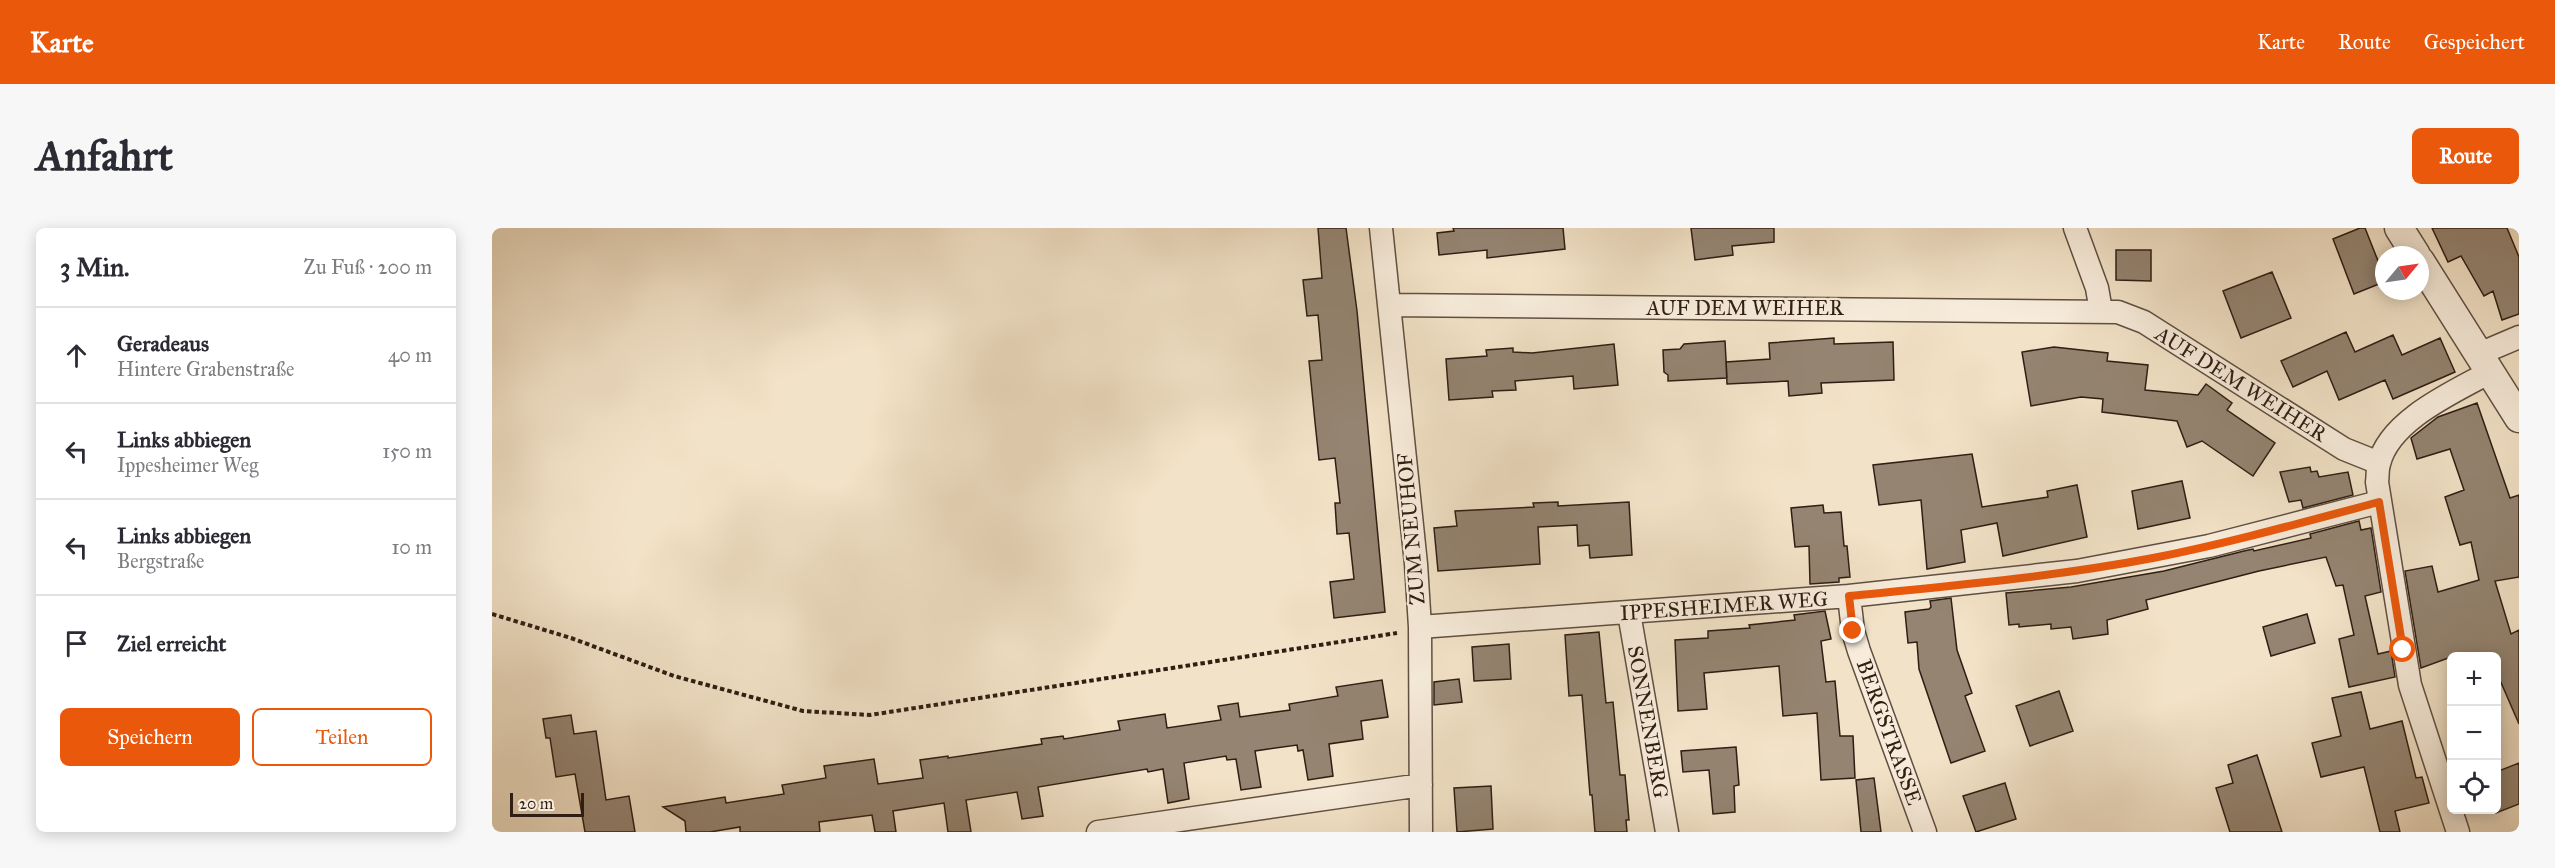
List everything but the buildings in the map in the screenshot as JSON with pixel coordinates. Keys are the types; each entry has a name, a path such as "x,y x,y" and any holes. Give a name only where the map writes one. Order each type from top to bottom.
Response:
{"street":[{"name":"ZUM NEUHOF","path":"1381,228 1420,627 1421,832"},
{"path":"2075,228 2097,288 2101,311"},
{"path":"2399,228 2410,246"},
{"path":"2429,275 2519,418"},
{"name":"AUF DEM WEIHER","path":"1389,305 2118,312 2144,322 2316,433 2344,449 2379,463"},
{"path":"2458,832 2410,685 2379,502 2377,482 2379,463 2390,440 2413,417 2519,338"},
{"name":"IPPESHEIMER WEG","path":"1420,627 1849,596 2077,571 2154,558 2379,502"},
{"name":"BERGSTRASSE","path":"1849,596 1853,631 1859,651 1925,832"},
{"name":"SONNENBERG","path":"1629,613 1667,832"},
{"path":"1098,832 1421,785"}],"path":[{"path":"492,614 571,639 674,676 803,711 870,715 1392,634 1420,627"}],"route":[{"path":"1853,631 1849,596 2077,571 2154,558 2379,502 2403,650"}]}
